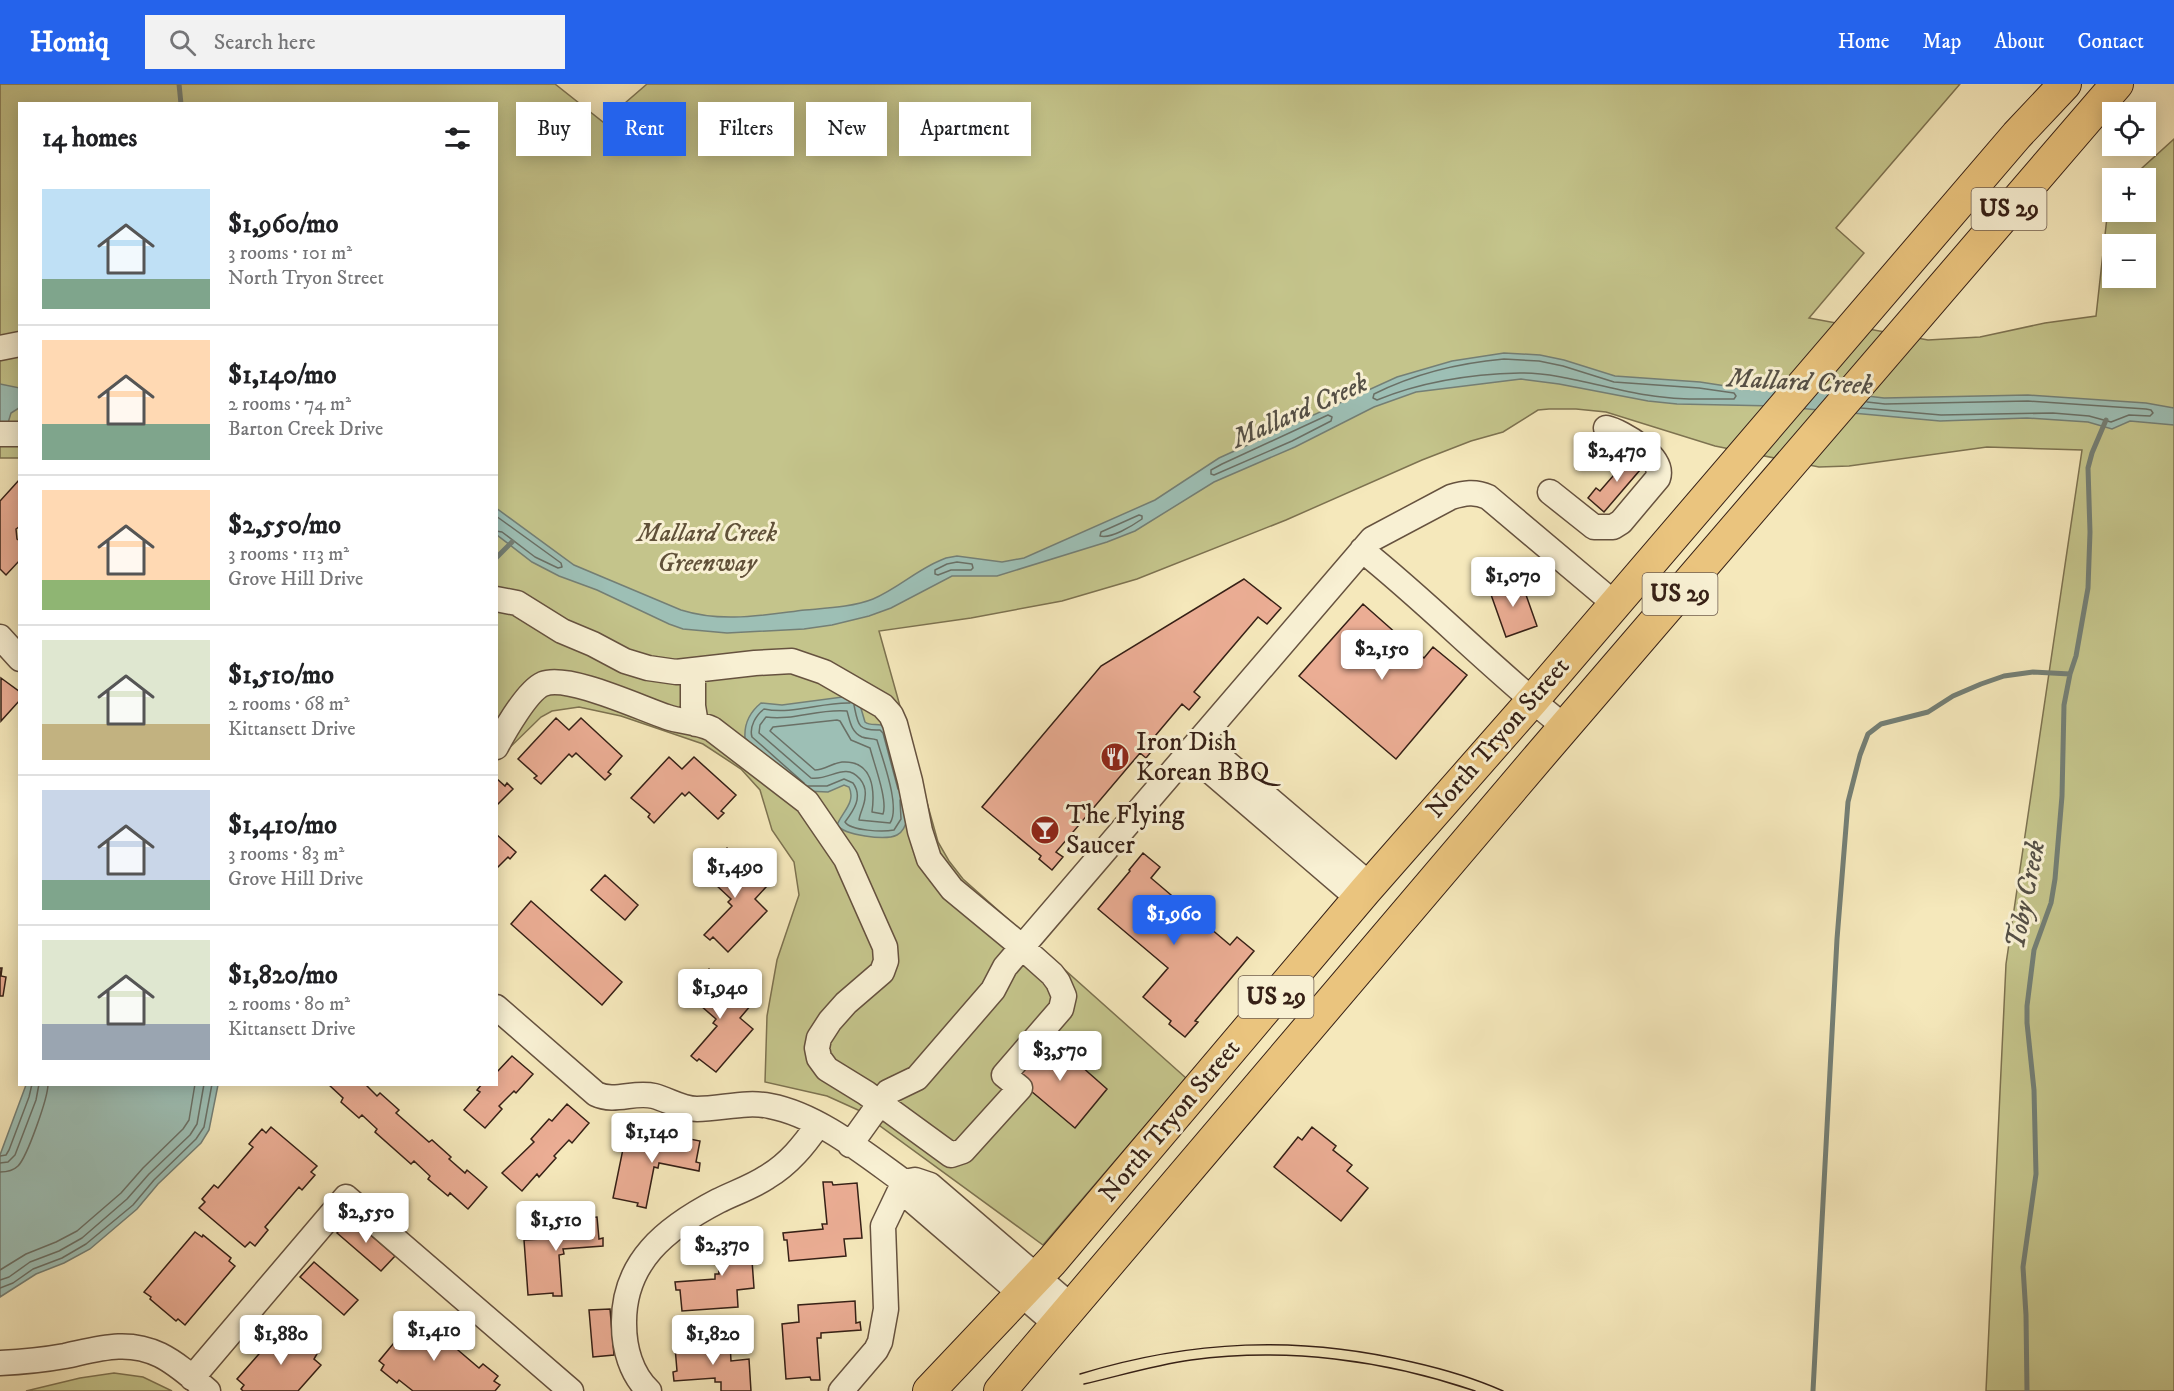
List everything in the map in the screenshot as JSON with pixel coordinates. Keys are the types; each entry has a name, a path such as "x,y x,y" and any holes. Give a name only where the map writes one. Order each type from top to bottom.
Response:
{"main road":[{"name":"North Tryon Street","path":"929,1391 1030,1286 1364,892 1532,701 2017,135 2065,84"},
{"path":"2000,219 2031,165 2095,84"},
{"name":"North Tryon Street","path":"1000,1391 1565,727 2117,84"}],"street":[{"path":"0,348 18,344"},
{"path":"1550,492 1594,527 1613,527 1626,517 1659,474 1658,465 1644,450 1622,434 1606,428"},
{"path":"0,434 18,434"},
{"path":"850,1145 879,1103 893,1089 917,1078 993,990 1005,967 1372,539 1451,497 1461,494 1481,494 1488,497 1615,604"},
{"path":"1362,550 1532,701 1565,727"},
{"path":"498,599 517,603 556,628 625,661 665,672 755,663 792,662 824,672 883,706 895,724 920,831 929,859 952,889 1048,969 1058,982 1064,996 1063,1005 1004,1075 1020,1088 960,1154 948,1154 879,1103 823,1066 817,1048 822,1033 838,1011 880,976 886,961 885,947 852,872 838,846 807,802 712,729 667,717 589,690 552,682 534,691 498,744"},
{"path":"0,637 18,657"},
{"path":"693,671 693,706 696,724"},
{"path":"1194,746 1364,892"},
{"path":"498,1009 596,1095 603,1098 615,1099 644,1095 653,1096 677,1106 697,1109 748,1105 769,1106 792,1112 850,1145 904,1182 915,1180 930,1185 1030,1286 1064,1315"},
{"path":"649,1391 634,1370 627,1352 624,1330 625,1299 635,1271 655,1246 690,1216 750,1187 782,1166 805,1144 818,1125"},
{"path":"841,1391 876,1350 880,1342 886,1309 883,1226 904,1182"},
{"path":"0,1363 47,1359 98,1347 121,1345 159,1354 200,1384 346,1197 560,1388"}],"green space":[{"name":"Mallard Creek Greenway","path":"0,84 555,84 578,102 516,102 516,156 591,156 591,112 603,122 603,156 686,156 686,102 626,102 647,84 1960,84 1836,228 1864,253 1809,318 1928,340 1980,337 2045,323 2096,316 2102,262 2102,288 2156,288 2156,234 2105,234 2106,222 2156,222 2156,168 2142,168 2174,139 2174,1391 1986,1391 2006,964 2082,450 1987,447 1849,466 1819,467 1715,446 1606,412 1576,409 1538,410 1503,432 1471,441 1422,460 1286,520 1137,579 1062,601 971,618 879,631 938,842 949,861 963,879 1186,1078 1043,1245 858,1110 827,1096 765,1082 767,1016 777,960 799,895 794,862 772,830 760,790 741,769 703,744 621,716 579,707 552,711 541,717 498,759 498,102 18,102 18,458 0,458"},
{"path":"114,1373 143,1377 172,1391 26,1391 80,1378"}],"water":[{"path":"1504,353 1540,355 1615,376 1726,386 1833,392 1884,398 2028,395 2146,403 2174,408 2174,425 2130,421 2112,429 2088,422 2027,418 1940,421 1776,406 1677,404 1521,379 1416,392 1374,407 1295,447 1214,482 1135,531 1107,542 997,576 952,576 891,608 869,616 804,629 727,633 683,629 597,590 559,576 532,562 498,536 498,509 574,565 681,610 696,614 727,617 758,616 865,602 946,558 957,556 1002,562 1024,558 1155,500 1219,458 1397,377 1452,361"},
{"path":"0,384 18,388 18,409 11,413 8,423 0,427"},
{"path":"850,696 860,705 865,722 886,727 907,820 902,831 891,837 856,834 841,829 837,825 850,802 849,787 844,785 828,792 805,791 745,738 749,719 761,703 782,705"},
{"path":"26,1086 218,1086 209,1130 201,1143 158,1184 137,1209 90,1249 36,1274 0,1297 0,1155"}],"building":[{"path":"1633,453 1646,463 1604,512 1588,498 1596,488 1600,491"},
{"path":"18,481 18,528 16,529 18,562 6,575 0,569 0,501"},
{"path":"1520,578 1537,626 1506,637 1489,589"},
{"path":"1244,579 1281,608 1267,624 1258,617 1194,692 1200,697 1189,710 1182,704 1150,742 1155,747 1146,758 1140,753 1056,852 1063,857 1052,870 1039,859 1041,856 982,807 1101,666"},
{"path":"1363,604 1424,658 1433,647 1467,675 1396,759 1299,676"},
{"path":"1,678 18,691 18,702 1,721"},
{"path":"556,718 569,730 581,718 622,756 608,772 611,774 605,780 576,753 572,757 569,754 541,784 534,778 537,776 518,759"},
{"path":"669,757 682,769 694,757 736,795 721,811 724,813 718,819 689,792 685,796 682,793 654,823 648,817 650,814 631,798"},
{"path":"498,780 505,786 507,783 513,789 498,804"},
{"path":"498,836 516,852 510,859 508,857 498,867"},
{"path":"727,848 767,886 755,899 767,911 728,952 713,937 710,940 704,935 732,906 728,902 731,899 701,871 707,864 710,866"},
{"path":"1143,853 1160,867 1151,878 1230,945 1237,937 1254,951 1195,1021 1198,1022 1185,1037 1169,1024 1171,1021 1143,997 1168,968 1098,909"},
{"path":"605,875 638,905 625,920 591,890"},
{"path":"531,901 622,982 602,1005 511,924"},
{"path":"0,968 2,968 1,976 6,977 3,996 0,996"},
{"path":"709,969 751,1005 740,1018 753,1029 716,1072 691,1056 717,1026 713,1023 716,1019 685,992 691,986 693,988"},
{"path":"1046,1035 1107,1089 1075,1128 1012,1075"},
{"path":"512,1056 533,1074 516,1093 514,1091 499,1106 502,1109 485,1128 464,1110 480,1092 477,1090 480,1086 498,1086 498,1071"},
{"path":"330,1086 367,1086 377,1096 380,1093 399,1110 396,1113 429,1142 432,1140 465,1173 467,1170 487,1187 468,1209 450,1193 448,1196 428,1179 430,1176 414,1161 411,1164 375,1132 377,1129 362,1115 359,1118 341,1102 343,1098"},
{"path":"567,1104 589,1123 572,1143 569,1140 539,1177 537,1174 522,1191 502,1173 534,1142 531,1139 549,1119 552,1121"},
{"path":"271,1127 317,1166 311,1172 315,1175 302,1190 299,1187 265,1227 268,1230 255,1246 250,1242 245,1247 199,1208 205,1202 202,1199 214,1185 218,1188 253,1147 249,1144 262,1129 266,1133"},
{"path":"1312,1127 1336,1146 1333,1150 1352,1165 1347,1171 1368,1188 1341,1221 1274,1167 1298,1137 1302,1140"},
{"path":"645,1130 700,1141 696,1162 700,1163 699,1171 659,1163 658,1168 654,1167 646,1208 637,1206 638,1203 613,1198 624,1144 641,1147"},
{"path":"823,1182 832,1182 833,1185 857,1183 862,1238 844,1239 846,1256 789,1261 787,1240 784,1240 783,1233 823,1229 822,1224 827,1224"},
{"path":"597,1217 599,1239 603,1238 603,1246 563,1249 564,1254 559,1255 562,1296 553,1296 553,1293 528,1295 524,1240 542,1239 540,1222"},
{"path":"351,1218 395,1256 381,1271 337,1233"},
{"path":"195,1232 202,1237 203,1235 231,1258 229,1261 235,1266 185,1325 178,1319 176,1321 144,1292"},
{"path":"725,1232 725,1235 750,1233 754,1288 737,1290 738,1307 682,1311 680,1290 676,1290 675,1282 715,1279 715,1274 719,1274 716,1233"},
{"path":"314,1262 358,1300 344,1315 300,1277"},
{"path":"855,1301 856,1323 860,1322 861,1330 821,1333 821,1338 817,1338 820,1380 811,1380 810,1377 786,1379 782,1324 799,1322 798,1305"},
{"path":"610,1309 614,1355 593,1357 589,1310"},
{"path":"418,1314 424,1320 427,1317 441,1329 438,1333 479,1368 483,1364 498,1376 494,1381 500,1385 495,1391 413,1391 399,1380 397,1383 381,1370 384,1365 379,1361"},
{"path":"280,1330 287,1335 291,1331 317,1354 314,1359 321,1365 298,1391 243,1391 241,1389 244,1385 237,1379"},
{"path":"730,1343 731,1361 749,1359 751,1391 721,1391 721,1382 715,1382 715,1378 674,1381 673,1372 677,1371 675,1347"}],"waterway":[{"path":"179,84 181,102"},
{"name":"Toby Creek","path":"2027,1391 2023,1267 2036,1174 2034,1090 2027,1006 2034,950 2051,903 2055,879 2062,796 2064,705 2076,656 2088,588 2090,532 2088,468 2106,420"},
{"path":"498,556 512,542"},
{"path":"1813,1391 1837,939 1848,802 1860,755 1868,734 1881,724 1928,712 1953,696 1981,684 2004,676 2033,672 2070,674"}],"tram line":[{"path":"1080,1374 1163,1354 1204,1348 1287,1345 1370,1353 1458,1374 1503,1391"},
{"path":"1084,1384 1178,1362 1227,1356 1263,1355 1299,1356 1370,1364 1406,1371 1475,1391"}],"place":[{"name":"Iron Dish Korean BBQ","path":"1115,757"},
{"name":"The Flying Saucer","path":"1045,830"}],"water label":[{"name":"Mallard Creek","path":"1800,382"},
{"name":"Mallard Creek","path":"1300,411"}]}
